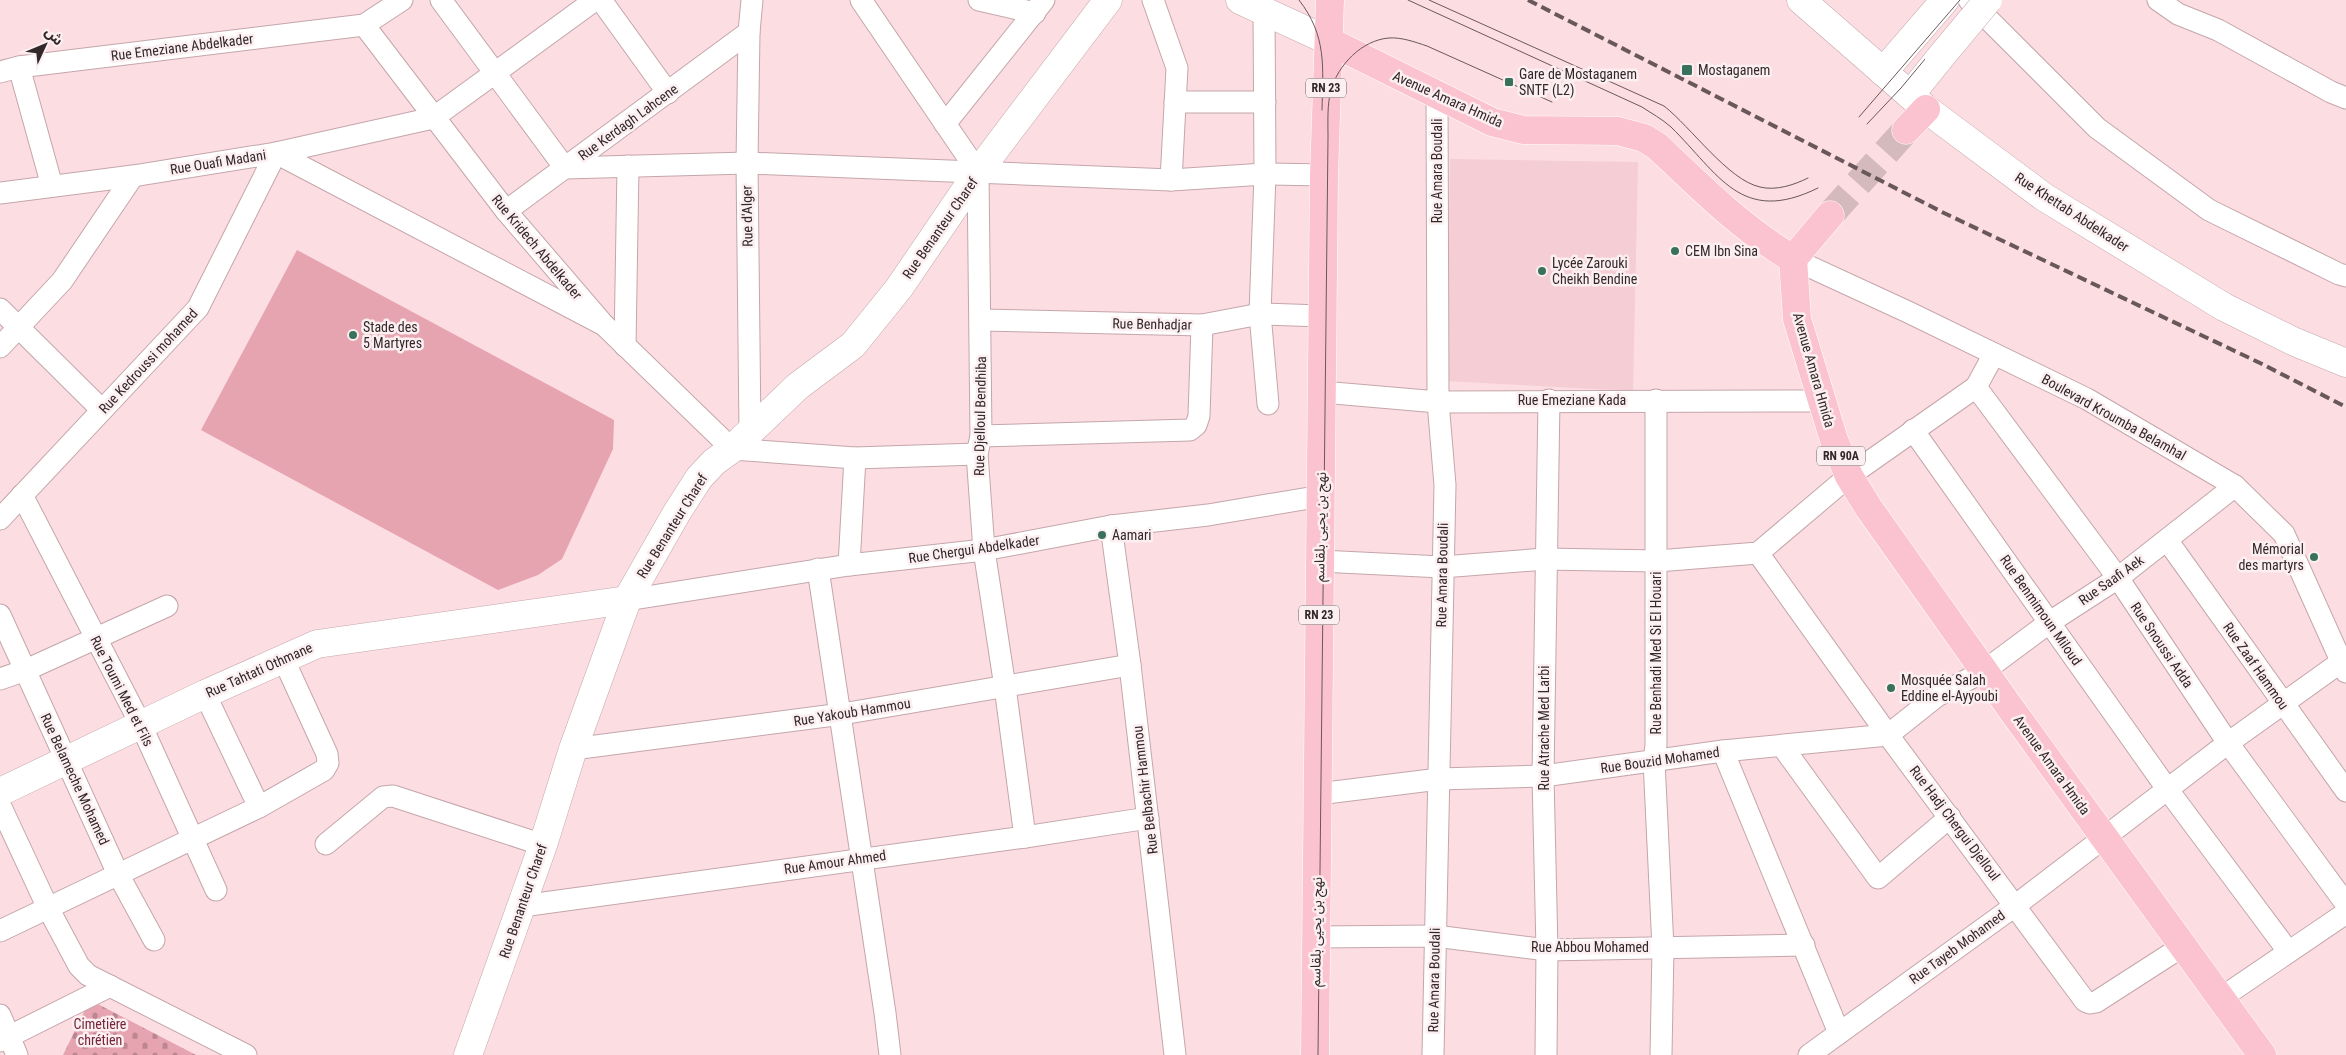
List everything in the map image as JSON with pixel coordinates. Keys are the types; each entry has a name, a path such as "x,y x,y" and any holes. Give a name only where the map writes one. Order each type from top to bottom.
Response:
{"main road":[{"name":"Rue Benanteur Charef","path":"468,1055 543,845 573,749 627,600 699,478 714,462 741,441 798,386 852,345 899,288 978,172 1108,0"},
{"name":"نهج بن يحيى بلقاسم","path":"1315,1055 1324,175 1330,0"},
{"name":"Rue Khettab Abdelkader","path":"1801,0 1918,102 2044,197 2224,307 2346,364"},
{"path":"1883,72 1945,0"},
{"path":"1906,130 1939,59 1988,0"},
{"path":"1252,5 1328,42"},
{"name":"Avenue Amara Hmida","path":"1328,42 1492,122 1523,130 1618,131 1644,138 1657,146 1730,215 1767,243 1793,259 1797,319 1822,401 1849,476 1868,507 1984,670 2262,1055"},
{"path":"1793,259 1830,216"},
{"name":"Rue Tahtati Othmane","path":"0,792 205,694 317,644 627,600"}],"street":[{"path":"364,25 402,0"},
{"path":"441,0 565,168 747,164 1171,180 1265,174 1324,175"},
{"path":"433,118 595,0"},
{"path":"601,0 668,93"},
{"name":"Rue d'Alger","path":"741,441 749,32 752,0"},
{"path":"861,0 978,172"},
{"path":"979,0 1040,6"},
{"path":"1153,0 1177,68 1171,180"},
{"path":"1969,0 2097,128 2209,210 2346,276"},
{"path":"2158,0 2178,14 2218,30 2331,92 2346,98"},
{"path":"1252,5 1265,102 1265,174 1260,314 1268,404"},
{"path":"945,124 1040,6"},
{"name":"Rue Emeziane Abdelkader","path":"10,69 364,25"},
{"name":"Rue Kridech Abdelkader","path":"364,25 433,118 506,211 604,325 625,346 741,441"},
{"name":"Rue Kerdagh Lahcene","path":"506,211 749,32"},
{"path":"10,69 52,186"},
{"name":"Rue Amara Boudali","path":"1433,1055 1445,485 1438,402 1438,96"},
{"path":"1175,102 1265,102"},
{"name":"Rue Ouafi Madani","path":"0,193 133,176 276,153 433,118"},
{"path":"276,153 604,325"},
{"name":"Rue Kedroussi mohamed","path":"0,519 198,308 276,153"},
{"path":"625,346 628,166"},
{"name":"Rue Djelloul Bendhiba","path":"978,172 981,320 979,445 984,550 1025,837"},
{"path":"0,347 62,281 133,176"},
{"name":"Boulevard Kroumba Belamhal","path":"1793,259 2087,399 2235,486 2284,534 2344,667"},
{"path":"0,309 102,410"},
{"name":"Rue Benhadjar","path":"981,320 1202,325 1260,314 1322,316"},
{"path":"741,441 855,458 979,445 1190,430 1196,425 1199,416 1202,325"},
{"path":"1320,561 1442,567 1545,559 1657,561 1758,553 1849,476 1976,388 1994,354"},
{"name":"Rue Snoussi Adda","path":"1976,388 2118,578 2228,743 2346,904"},
{"name":"Rue Emeziane Kada","path":"1322,392 1438,402 1549,400 1822,401"},
{"name":"Rue Atrache Med Larbi","path":"1546,1055 1547,950 1543,776 1549,400"},
{"name":"Rue Benhadi Med Si El Houari","path":"1656,400 1656,745 1654,761 1663,948 1660,1055"},
{"name":"Rue Benmimoun Miloud","path":"1913,430 2168,790 2288,951"},
{"path":"849,565 855,458"},
{"name":"Rue Saafi Aek","path":"1984,670 2050,622 2118,578 2235,486"},
{"name":"Rue Toumi Med et Fils","path":"22,495 141,725 216,890"},
{"name":"Rue Chergui Abdelkader","path":"627,600 818,569 984,550 1111,526 1208,515 1321,496"},
{"name":"Rue Belbachir Hammou","path":"1111,526 1130,665 1175,1055"},
{"name":"Rue Zaaf Hammou","path":"2167,540 2346,791"},
{"name":"Rue Hadj Chergui Djelloul","path":"1758,553 1888,735 2016,905 2085,1001 2090,1003 2096,1002 2183,946"},
{"path":"818,569 842,714 890,1055"},
{"path":"0,679 26,670 167,606"},
{"name":"Rue Belameche Mohamed","path":"0,615 118,874 154,940"},
{"path":"0,931 258,807 324,770 328,763 327,754 283,658"},
{"name":"Rue Yakoub Hammou","path":"573,749 842,714 1130,665"},
{"path":"2105,838 2228,743 2344,667"},
{"path":"1888,735 1937,696 1984,670"},
{"path":"205,694 258,807"},
{"name":"Rue Bouzid Mohamed","path":"1318,794 1439,779 1543,776 1723,751 1888,735"},
{"path":"1782,746 1878,878 1950,816"},
{"path":"1723,751 1839,1033"},
{"path":"326,844 383,797 393,796 543,845"},
{"path":"0,805 48,908 79,966 88,975 246,1055"},
{"name":"Rue Amour Ahmed","path":"522,906 1025,837 1148,818"},
{"name":"Rue Tayeb Mohamed","path":"1809,1055 2105,838"},
{"path":"2221,998 2346,913"},
{"name":"Rue Abbou Mohamed","path":"1316,937 1435,936 1547,950 1804,945"},
{"path":"0,1015 8,1044 110,986"}],"shaded area":[{"name":"Lycée Zarouki Cheikh Bendine","path":"1450,159 1638,162 1633,391 1446,381"}],"green space":[{"name":"Stade des 5 Martyres","path":"297,250 614,420 613,449 562,559 538,575 498,590 201,430"},
{"name":"Cimetière chrétien","path":"90,1000 196,1055 63,1055"}],"tunnel":[{"path":"1830,215 1906,130"}],"tram line":[{"path":"1299,0 1315,26 1319,39 1323,66 1322,110"},
{"path":"1408,0 1642,107 1671,127 1718,177 1750,198 1769,201 1792,198 1818,188"},
{"path":"1429,0 1664,106 1723,164 1748,182 1760,187 1779,188 1808,178"},
{"path":"1859,117 1960,0"},
{"path":"1867,124 1901,88 1974,0"},
{"path":"1318,1055 1328,119 1331,90 1339,72 1352,55 1370,43 1394,38 1427,46 1552,102"}],"railway":[{"path":"1528,0 1944,213 2260,363 2346,407"}],"place":[{"name":"Mostaganem","path":"1687,70"},
{"name":"Gare de Mostaganem SNTF (L2)","path":"1509,82"},
{"name":"CEM Ibn Sina","path":"1675,251"},
{"name":"Lycée Zarouki Cheikh Bendine","path":"1542,271"},
{"name":"Stade des 5 Martyres","path":"353,335"},
{"name":"Aamari","path":"1102,535"},
{"name":"Mémorial des martyrs","path":"2314,557"},
{"name":"Mosquée Salah Eddine el-Ayyoubi","path":"1891,688"}]}
